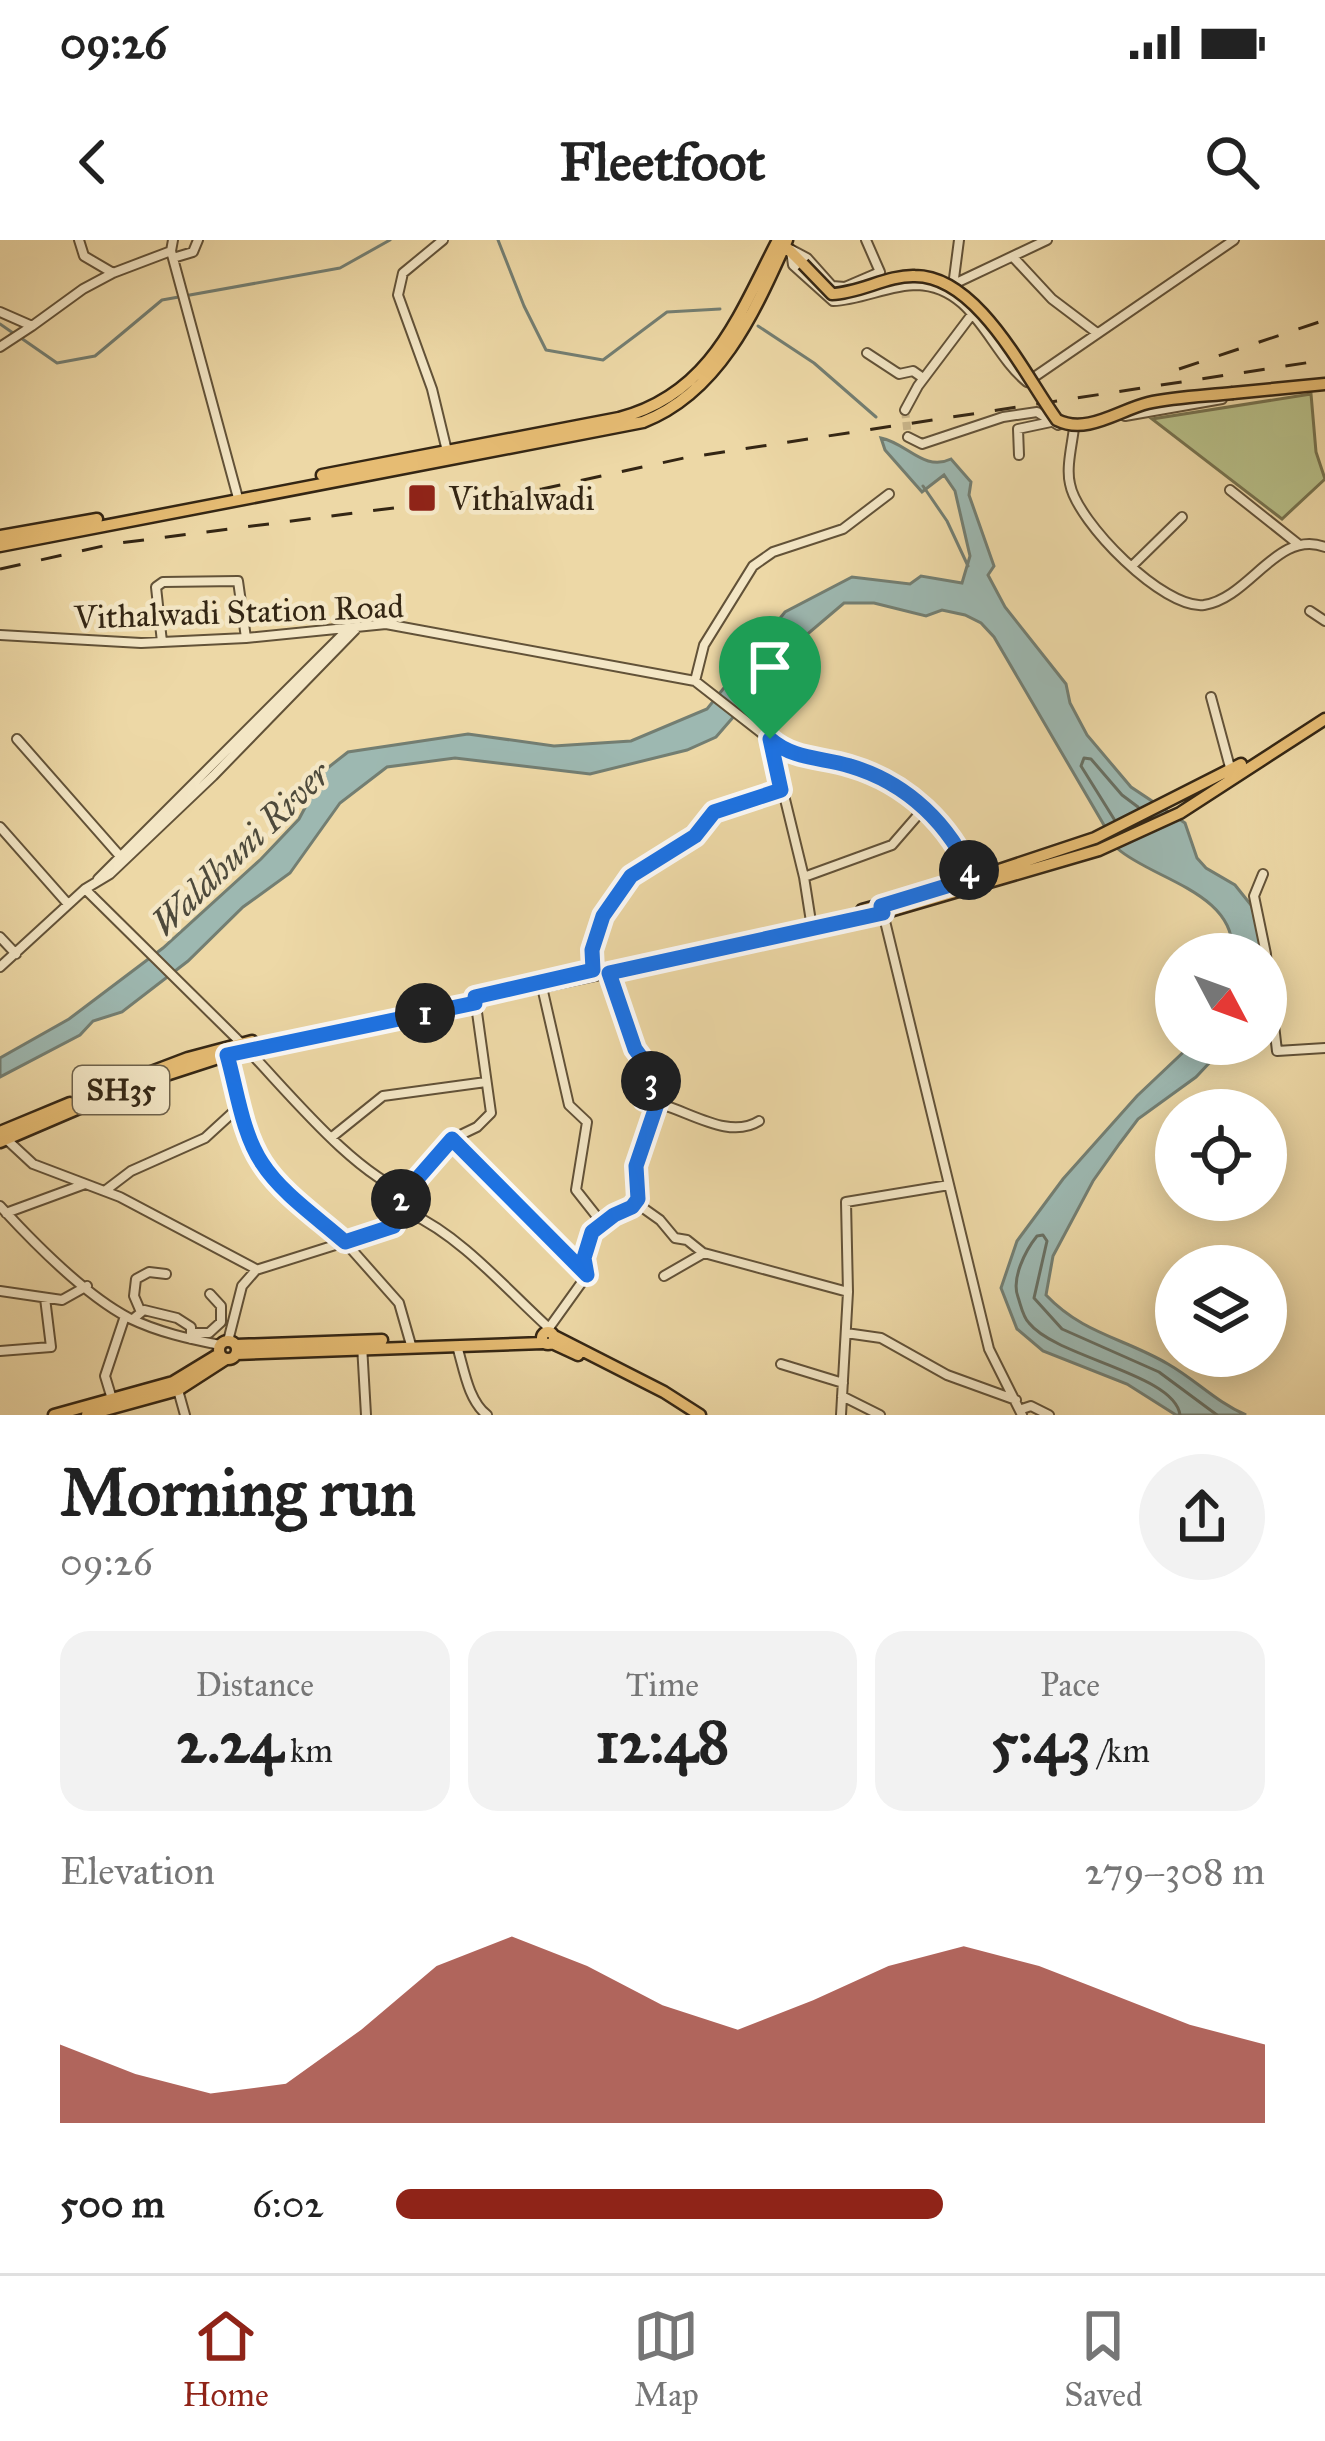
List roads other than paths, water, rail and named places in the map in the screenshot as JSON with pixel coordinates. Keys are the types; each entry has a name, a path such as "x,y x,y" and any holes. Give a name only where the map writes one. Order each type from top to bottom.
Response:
{"main road":[{"path":"0,536 46,532 666,413 702,385 730,349 784,243 832,294 913,275 938,280 957,291 992,325 1051,412 1066,424 1093,423 1147,404 1325,385"},
{"path":"0,546 46,532"},
{"path":"1097,844 1180,813 1325,715"},
{"path":"1097,844 1232,774"},
{"name":"SH35","path":"2,1137 122,1081 244,1046 609,973 812,926 1097,844"},
{"name":"SH35","path":"475,1000 812,926"},
{"path":"410,1342 457,1345 548,1336"},
{"path":"54,1415 114,1409 227,1350 548,1336 695,1414"},
{"path":"87,1415 178,1390 227,1350"}],"street":[{"path":"79,240 85,256 113,273"},
{"path":"173,240 172,254 237,495"},
{"path":"0,347 113,273 193,252 198,240"},
{"path":"443,240 403,273 398,295 432,389 447,454"},
{"path":"784,243 807,258 832,286 844,287 880,272 866,240"},
{"path":"954,284 959,240"},
{"path":"947,293 954,284 1047,240"},
{"path":"784,243 794,265 833,301 919,285 947,293 973,313 1027,382 1234,240"},
{"path":"1013,257 1052,299 1096,333"},
{"path":"0,311 30,327"},
{"path":"905,410 973,313"},
{"path":"867,353 899,374 910,371 925,376"},
{"path":"917,367 925,376"},
{"path":"908,437 926,442 1004,417 1037,412 1051,422 1074,428 1096,427 1158,408 1282,393 1294,387"},
{"path":"1019,455 1020,427 1051,422"},
{"path":"1074,428 1069,483 1076,501 1132,566 1167,596 1202,605 1233,594 1298,544"},
{"path":"1230,490 1298,544 1325,547"},
{"path":"889,494 843,529 773,553 753,566 704,644 700,683 782,749 852,766 926,807 963,855 974,882"},
{"path":"1132,566 1182,517"},
{"path":"162,642 156,587 163,581 238,581 246,638"},
{"path":"1310,611 1325,621"},
{"name":"Vithalwadi Station Road","path":"0,635 87,643 162,642 386,624 700,683"},
{"path":"0,968 122,858 351,630"},
{"path":"1211,697 1232,774"},
{"path":"17,739 122,858"},
{"path":"770,739 812,926"},
{"path":"593,973 592,950 603,916 631,876 695,836 714,812 781,790"},
{"path":"804,877 892,845 926,807"},
{"path":"0,827 68,904"},
{"path":"1262,933 1254,896 1263,874"},
{"path":"85,889 244,1046 279,1088 394,1188 415,1199"},
{"path":"882,909 988,1349 1020,1408"},
{"path":"0,937 16,954"},
{"path":"609,973 635,1049 654,1075 644,1100 670,1103 718,1127 748,1128 758,1121"},
{"path":"542,987 569,1105 587,1122 576,1190 602,1223"},
{"path":"427,1221 415,1199 414,1182 452,1139 477,1127 490,1113 475,1000"},
{"path":"1287,1051 1325,1048"},
{"path":"226,1051 262,1163 345,1242 399,1303 410,1342"},
{"path":"332,1137 383,1096 486,1082"},
{"path":"636,1204 636,1166 658,1101"},
{"path":"106,1190 131,1171 205,1138 241,1106"},
{"path":"2,1137 32,1164 106,1190 256,1270"},
{"path":"452,1139 587,1275"},
{"path":"3,1209 87,1184"},
{"path":"841,1415 848,1292 846,1202 949,1185"},
{"path":"394,1188 404,1208 427,1221 548,1336 587,1275 586,1249 592,1232 636,1204"},
{"path":"3,1209 87,1286 129,1317 227,1350 242,1286 256,1270 394,1226 415,1199"},
{"path":"404,1208 415,1199"},
{"path":"636,1204 660,1220 675,1238 687,1240 703,1253 848,1292"},
{"path":"664,1276 703,1253"},
{"path":"140,1310 134,1297 136,1280 149,1272 166,1274"},
{"path":"0,1291 62,1300 87,1286"},
{"path":"191,1336 209,1333 221,1322 221,1306 210,1294"},
{"path":"0,1352 51,1347 44,1298"},
{"path":"114,1409 105,1376 129,1317 140,1310 187,1322 191,1336"},
{"path":"846,1333 881,1338 947,1375 1020,1408 1031,1406 1049,1415"},
{"path":"362,1344 366,1415"},
{"path":"457,1345 478,1408 487,1415"},
{"path":"781,1364 843,1383"},
{"path":"178,1390 185,1415"},
{"path":"842,1396 880,1415"}],"water":[{"path":"881,438 932,462 951,459 971,482 969,495 994,566 988,575 1005,607 1066,684 1087,735 1131,787 1185,823 1197,858 1235,885 1251,905 1261,933 1230,933 1208,902 1118,849 994,637 981,623 942,610 926,616 874,603 844,603 778,659 716,737 687,750 590,774 455,758 387,767 340,803 290,873 243,907 188,961 122,1012 93,1021 80,1035 0,1077 0,1058 69,1019 163,948 261,859 299,819 325,770 348,752 468,734 554,746 631,741 707,709 785,612 852,577 910,584 921,576 962,583 970,556 955,491 944,475 922,492 885,450"},
{"path":"1170,1065 1207,1065 1179,1089 1155,1089 1155,1107 1138,1119 1093,1181 1053,1256 1046,1295 1074,1319 1155,1357 1155,1377 1187,1377 1246,1415 1176,1415 1127,1384 1043,1351 1017,1329 1001,1288 1017,1241 1063,1179"}],"waterway":[{"path":"21,338 57,363 95,356 162,300 340,268 390,240"},
{"path":"498,240 546,350 603,360 667,312 720,309"},
{"path":"0,324 13,333"},
{"path":"758,326 814,363 876,417"},
{"path":"923,486 947,521 968,566"}],"tunnel":[{"path":"905,410 908,437"}],"railway":[{"path":"1179,369 1325,320"},
{"path":"0,569 112,544 542,489 684,458 1325,360"}],"place":[{"name":"Vithalwadi","path":"422,498"}],"water label":[{"name":"Waldhuni River","path":"240,848"}]}
